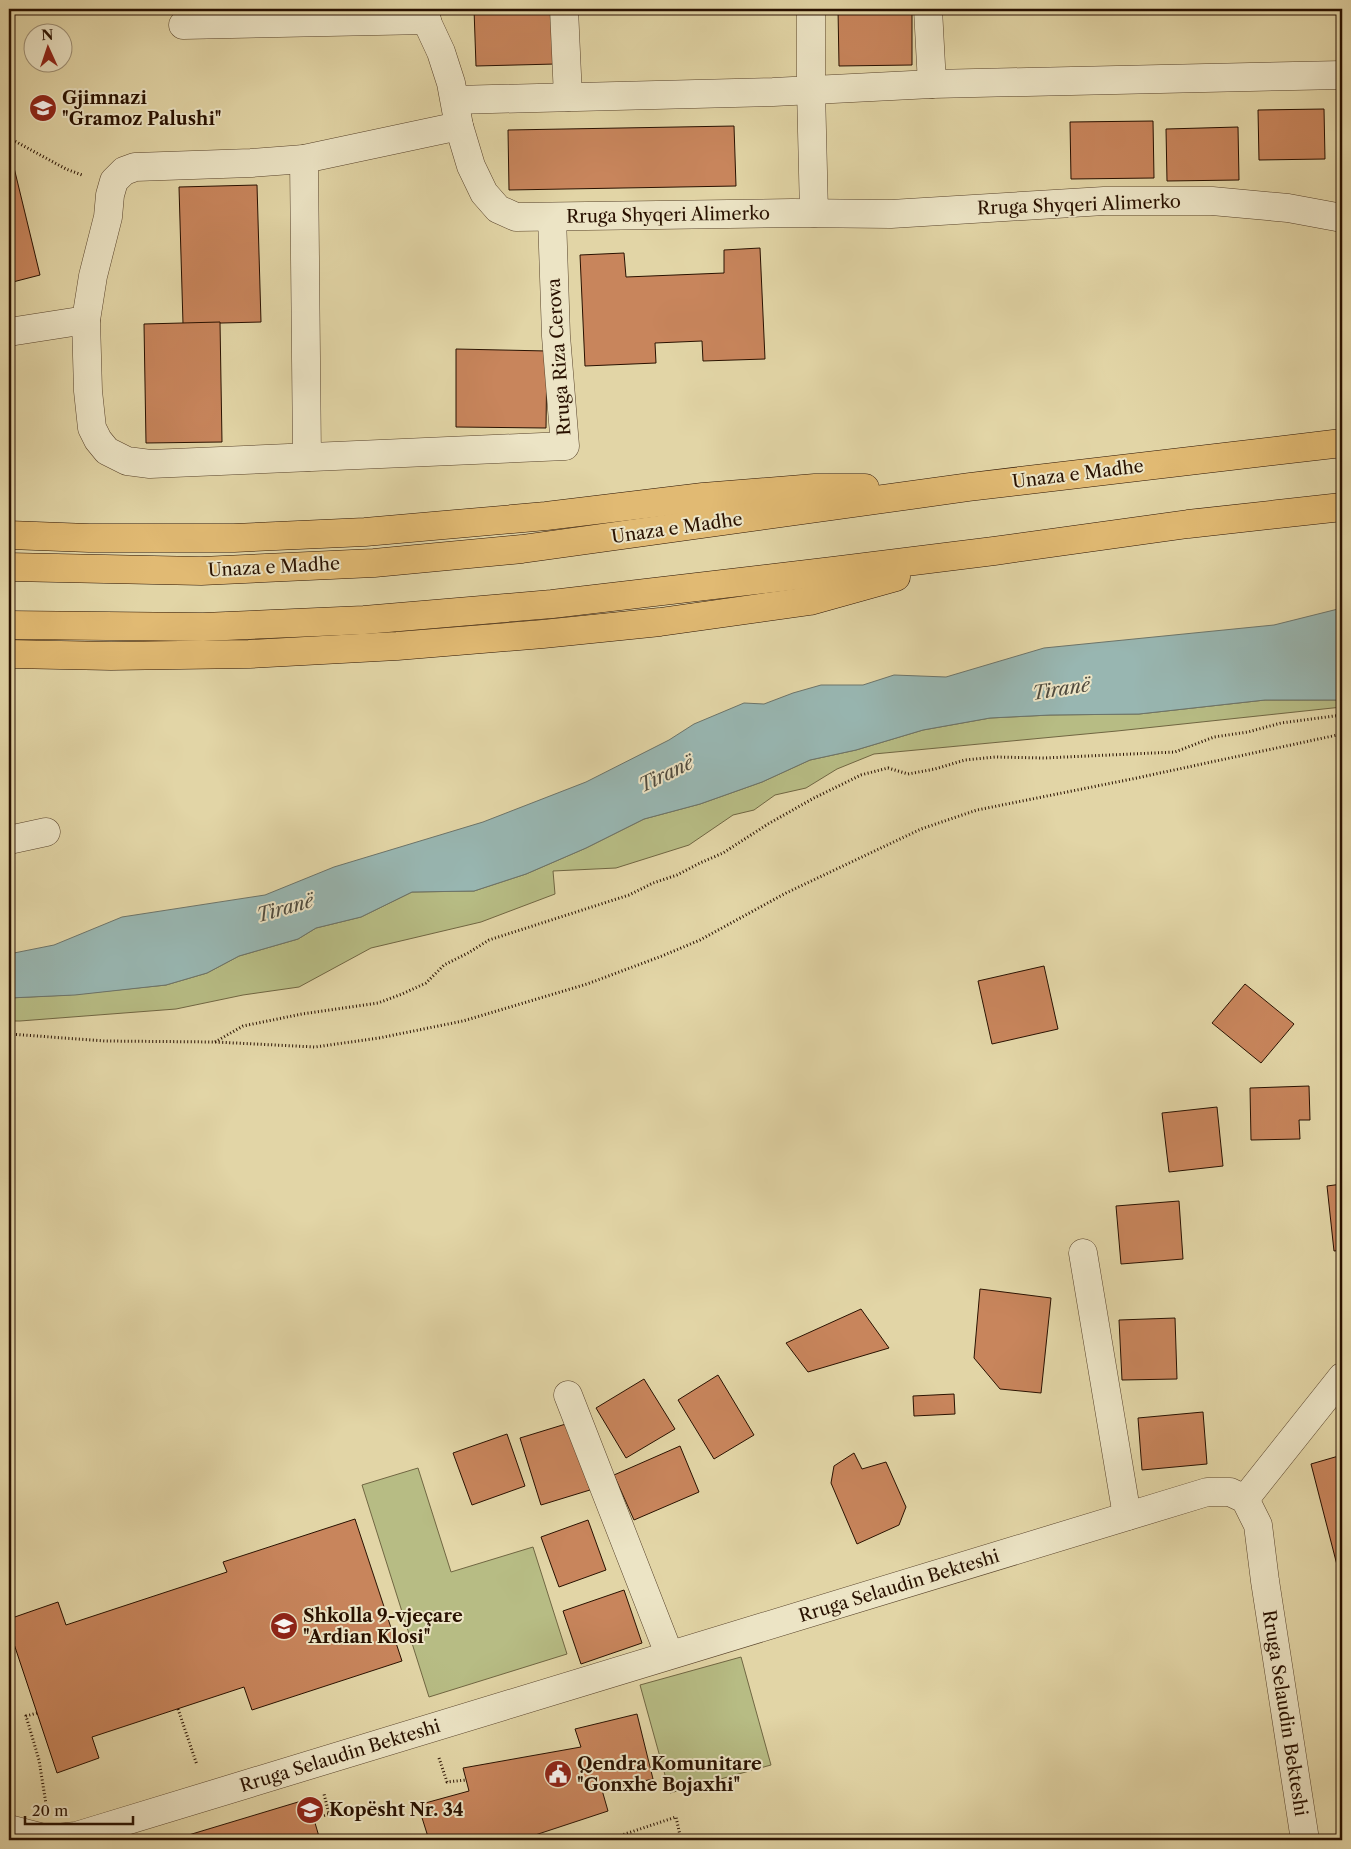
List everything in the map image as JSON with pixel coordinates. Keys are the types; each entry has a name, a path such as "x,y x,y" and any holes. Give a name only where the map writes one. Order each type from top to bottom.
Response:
{"highway":[{"name":"Unaza e Madhe","path":"9,566 201,571 374,563 522,549 969,487 1342,443"},
{"path":"9,535 89,538 234,538 355,532 546,516 703,498 815,488 969,487"},
{"path":"9,625 203,627 364,620 552,604 994,551 1188,524 1342,506"},
{"path":"9,654 111,656 249,654 397,646 660,622 810,601 994,551"}],"street":[{"path":"564,9 568,97"},
{"path":"811,9 814,214"},
{"path":"928,9 932,84"},
{"path":"183,25 424,14 441,52 455,100 459,126 470,166 484,193 498,209 516,217 552,217"},
{"path":"455,100 811,90 932,84 1342,75"},
{"path":"114,181 124,171 135,167 304,159 459,126"},
{"path":"304,159 307,457"},
{"name":"Rruga Riza Cerova","path":"114,181 110,194 108,217 93,276 86,320 89,412 92,428 98,440 107,451 127,461 150,464 565,446 556,336 552,217"},
{"name":"Rruga Shyqeri Alimerko","path":"552,217 891,214 1104,201 1212,201 1288,208 1342,218"},
{"path":"9,332 86,320"},
{"path":"9,840 46,832"},
{"path":"1083,1253 1127,1516"},
{"path":"1244,1499 1342,1377"},
{"path":"568,1395 670,1654"},
{"name":"Rruga Selaudin Bekteshi","path":"9,1829 48,1839 76,1836 1207,1492 1230,1492 1244,1499 1258,1525 1304,1840"}],"path":[{"path":"9,138 66,170 84,176 114,181"},
{"path":"216,1042 243,1026 302,1014 378,1003 402,994 426,983 444,965 489,940 629,895 677,874 723,853 768,824 814,798 861,775 888,768 908,774 935,769 965,760 995,757 1044,758 1175,752 1214,737 1248,732 1281,723 1342,715"},
{"path":"9,1034 105,1041 216,1042 315,1047 379,1038 462,1021 587,984 700,940 786,893 921,829 977,810 1342,734"},
{"path":"178,1709 191,1747"},
{"path":"36,1713 26,1716 45,1794"},
{"path":"437,1754 447,1782 466,1780"},
{"path":"314,1819 329,1814 323,1791"},
{"path":"606,1840 676,1817 681,1840"}],"green space":[{"path":"1265,700 1342,700 1342,707 874,754 837,769 806,788 775,795 754,810 733,815 689,845 616,868 553,871 555,894 481,922 371,948 299,987 243,995 176,1009 9,1021 9,998 68,995 166,985 207,973 239,956 298,939 316,928 361,917 412,892 474,891 526,874 586,848 644,819 700,804 762,782 810,760 856,750 923,730 990,718 1139,714"},
{"path":"418,1468 451,1572 533,1547 567,1654 429,1697 362,1485"},
{"path":"741,1657 771,1765 670,1793 640,1685"}],"water":[{"name":"Tiranë","path":"1342,608 1342,700 1265,700 1139,714 990,718 923,730 856,750 810,760 762,782 700,804 644,819 586,848 526,874 474,891 412,892 361,917 316,928 298,939 239,956 207,973 166,985 75,995 9,998 9,954 54,945 122,917 265,895 334,867 483,822 586,782 669,740 694,724 744,703 764,704 821,685 863,685 894,675 946,677 1044,648 1274,625"}],"building":[{"path":"474,9 554,9 556,64 476,66"},
{"path":"838,9 912,9 912,65 839,66"},
{"path":"1324,109 1325,159 1259,160 1258,110"},
{"path":"1153,121 1154,178 1071,179 1070,122"},
{"path":"734,126 736,186 509,190 508,130"},
{"path":"1238,127 1239,180 1167,181 1166,129"},
{"path":"9,147 40,275 9,283"},
{"path":"257,185 261,322 183,324 179,187"},
{"path":"760,248 765,359 703,361 702,341 655,343 656,363 585,366 580,255 624,253 626,277 724,273 724,250"},
{"path":"220,322 222,442 146,443 144,324"},
{"path":"456,349 547,351 546,428 456,427"},
{"path":"1044,966 1058,1029 992,1044 978,981"},
{"path":"1245,984 1294,1024 1261,1063 1212,1023"},
{"path":"1309,1086 1310,1120 1299,1120 1300,1139 1251,1140 1250,1088"},
{"path":"1217,1107 1223,1166 1169,1172 1162,1113"},
{"path":"1342,1184 1342,1250 1334,1251 1327,1186"},
{"path":"1179,1201 1183,1259 1121,1264 1116,1206"},
{"path":"980,1289 1051,1298 1041,1393 1000,1389 974,1358"},
{"path":"861,1309 889,1348 808,1372 786,1343"},
{"path":"1175,1318 1177,1379 1122,1380 1119,1320"},
{"path":"718,1375 754,1435 714,1459 678,1400"},
{"path":"644,1379 675,1429 626,1458 596,1408"},
{"path":"954,1394 955,1414 914,1416 913,1396"},
{"path":"1203,1412 1207,1464 1142,1470 1138,1418"},
{"path":"569,1423 590,1490 541,1505 520,1438"},
{"path":"507,1434 525,1486 472,1505 453,1453"},
{"path":"680,1446 699,1492 634,1520 614,1475"},
{"path":"854,1453 862,1469 886,1462 906,1507 899,1525 857,1544 831,1483 834,1466"},
{"path":"1342,1455 1342,1563 1337,1565 1311,1464"},
{"path":"355,1519 402,1661 252,1710 244,1687 92,1737 99,1758 57,1773 9,1629 9,1619 58,1602 66,1625 227,1572 223,1562"},
{"path":"588,1520 606,1570 559,1587 541,1537"},
{"path":"624,1590 642,1643 581,1664 563,1611"},
{"name":"Qendra Komunitare \"Gonxhe Bojaxhi\"","path":"637,1714 653,1779 602,1790 608,1811 520,1840 429,1840 418,1805 469,1791 463,1768 581,1747 575,1729"},
{"path":"308,1799 320,1840 172,1840"}],"place":[{"name":"Gjimnazi \"Gramoz Palushi\"","path":"43,108"},
{"name":"Shkolla 9-vjeçare \"Ardian Klosi\"","path":"284,1626"},
{"name":"Qendra Komunitare \"Gonxhe Bojaxhi\"","path":"558,1774"},
{"name":"Kopësht Nr. 34","path":"310,1810"}]}
